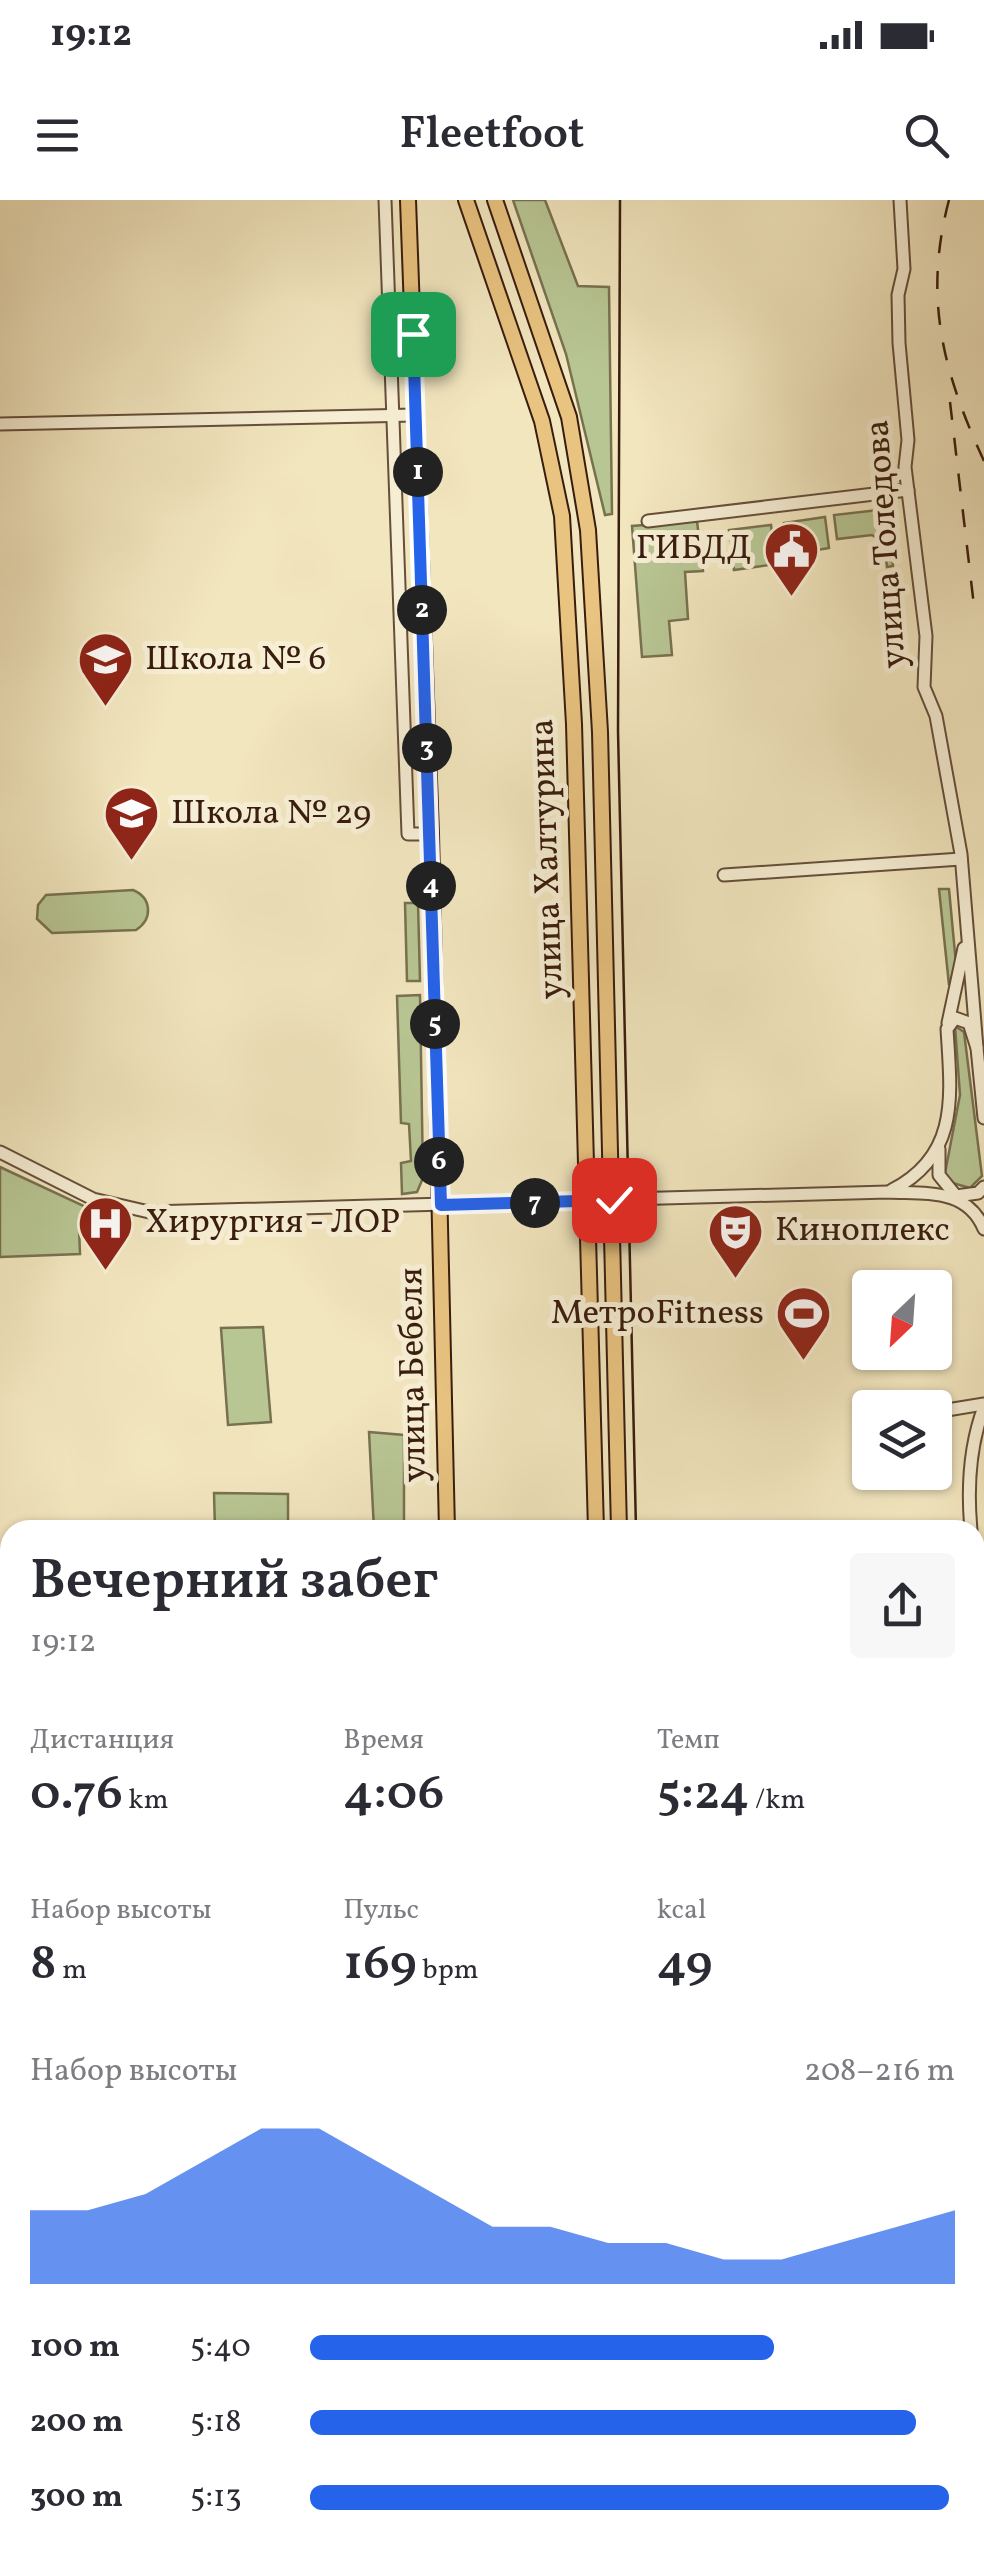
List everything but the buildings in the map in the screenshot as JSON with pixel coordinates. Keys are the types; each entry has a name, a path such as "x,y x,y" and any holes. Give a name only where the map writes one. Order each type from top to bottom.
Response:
{"main road":[{"name":"улица Бебеля","path":"408,200 431,834 447,1520"},
{"name":"улица Халтурина","path":"466,200 542,421 562,516 590,1200 596,1520"},
{"name":"улица Халтурина","path":"495,200 564,400 586,512 600,732 619,1520"}],"street":[{"path":"385,200 408,834 431,834"},
{"name":"улица Толедова","path":"900,200 904,268 898,294 898,343 908,490 926,636 924,687 936,716 961,860 984,1118"},
{"path":"0,424 415,415"},
{"path":"648,521 908,490"},
{"path":"724,876 961,860"},
{"path":"967,939 947,1029 949,1116 939,1149 939,1174 973,1210 984,1230"},
{"path":"947,1029 955,1018 963,1018 978,1048"},
{"path":"888,1192 912,1180 939,1149"},
{"path":"0,1152 93,1199 128,1210 888,1192 956,1196 978,1193 984,1187"},
{"path":"952,1410 984,1406 973,1437 971,1520"}],"green space":[{"path":"513,200 545,200 578,286 609,287 612,514 605,515 566,354"},
{"path":"887,509 893,566 887,567 884,543 872,535 837,539 834,515"},
{"path":"825,517 829,548 794,554 794,562 790,563 784,523"},
{"path":"697,521 703,571 685,572 688,619 669,621 672,655 642,657 632,526"},
{"path":"771,525 776,564 734,570 729,530"},
{"path":"939,889 949,889 956,964 949,985"},
{"path":"133,890 144,898 148,909 136,930 52,933 37,919 38,905 46,895"},
{"path":"405,903 418,903 420,981 407,981"},
{"path":"420,995 423,1178 417,1192 402,1194 401,1163 411,1161 409,1124 401,1123 397,996"},
{"path":"955,1026 964,1032 982,1176 970,1188 949,1182 945,1173 960,1095"},
{"path":"0,1167 86,1207 87,1222 79,1227 80,1254 0,1257"},
{"path":"263,1327 271,1422 228,1425 221,1328"},
{"path":"369,1432 404,1435 404,1520 373,1520"},
{"path":"214,1493 288,1494 288,1520 215,1520"}],"tram line":[{"path":"620,200 618,731 636,1520"}],"railway":[{"path":"949,200 938,270 941,334 958,396 984,461"},
{"path":"950,402 974,606"}],"place":[{"name":"ГИБДД","path":"791,598"},
{"name":"Школа № 6","path":"106,709"},
{"name":"Школа № 29","path":"132,863"},
{"name":"Хирургия - ЛОР","path":"106,1272"},
{"name":"Киноплекс","path":"736,1280"},
{"name":"МетроFitness","path":"803,1363"}],"route":[{"path":"413,334 441,1205 614,1200"}]}
